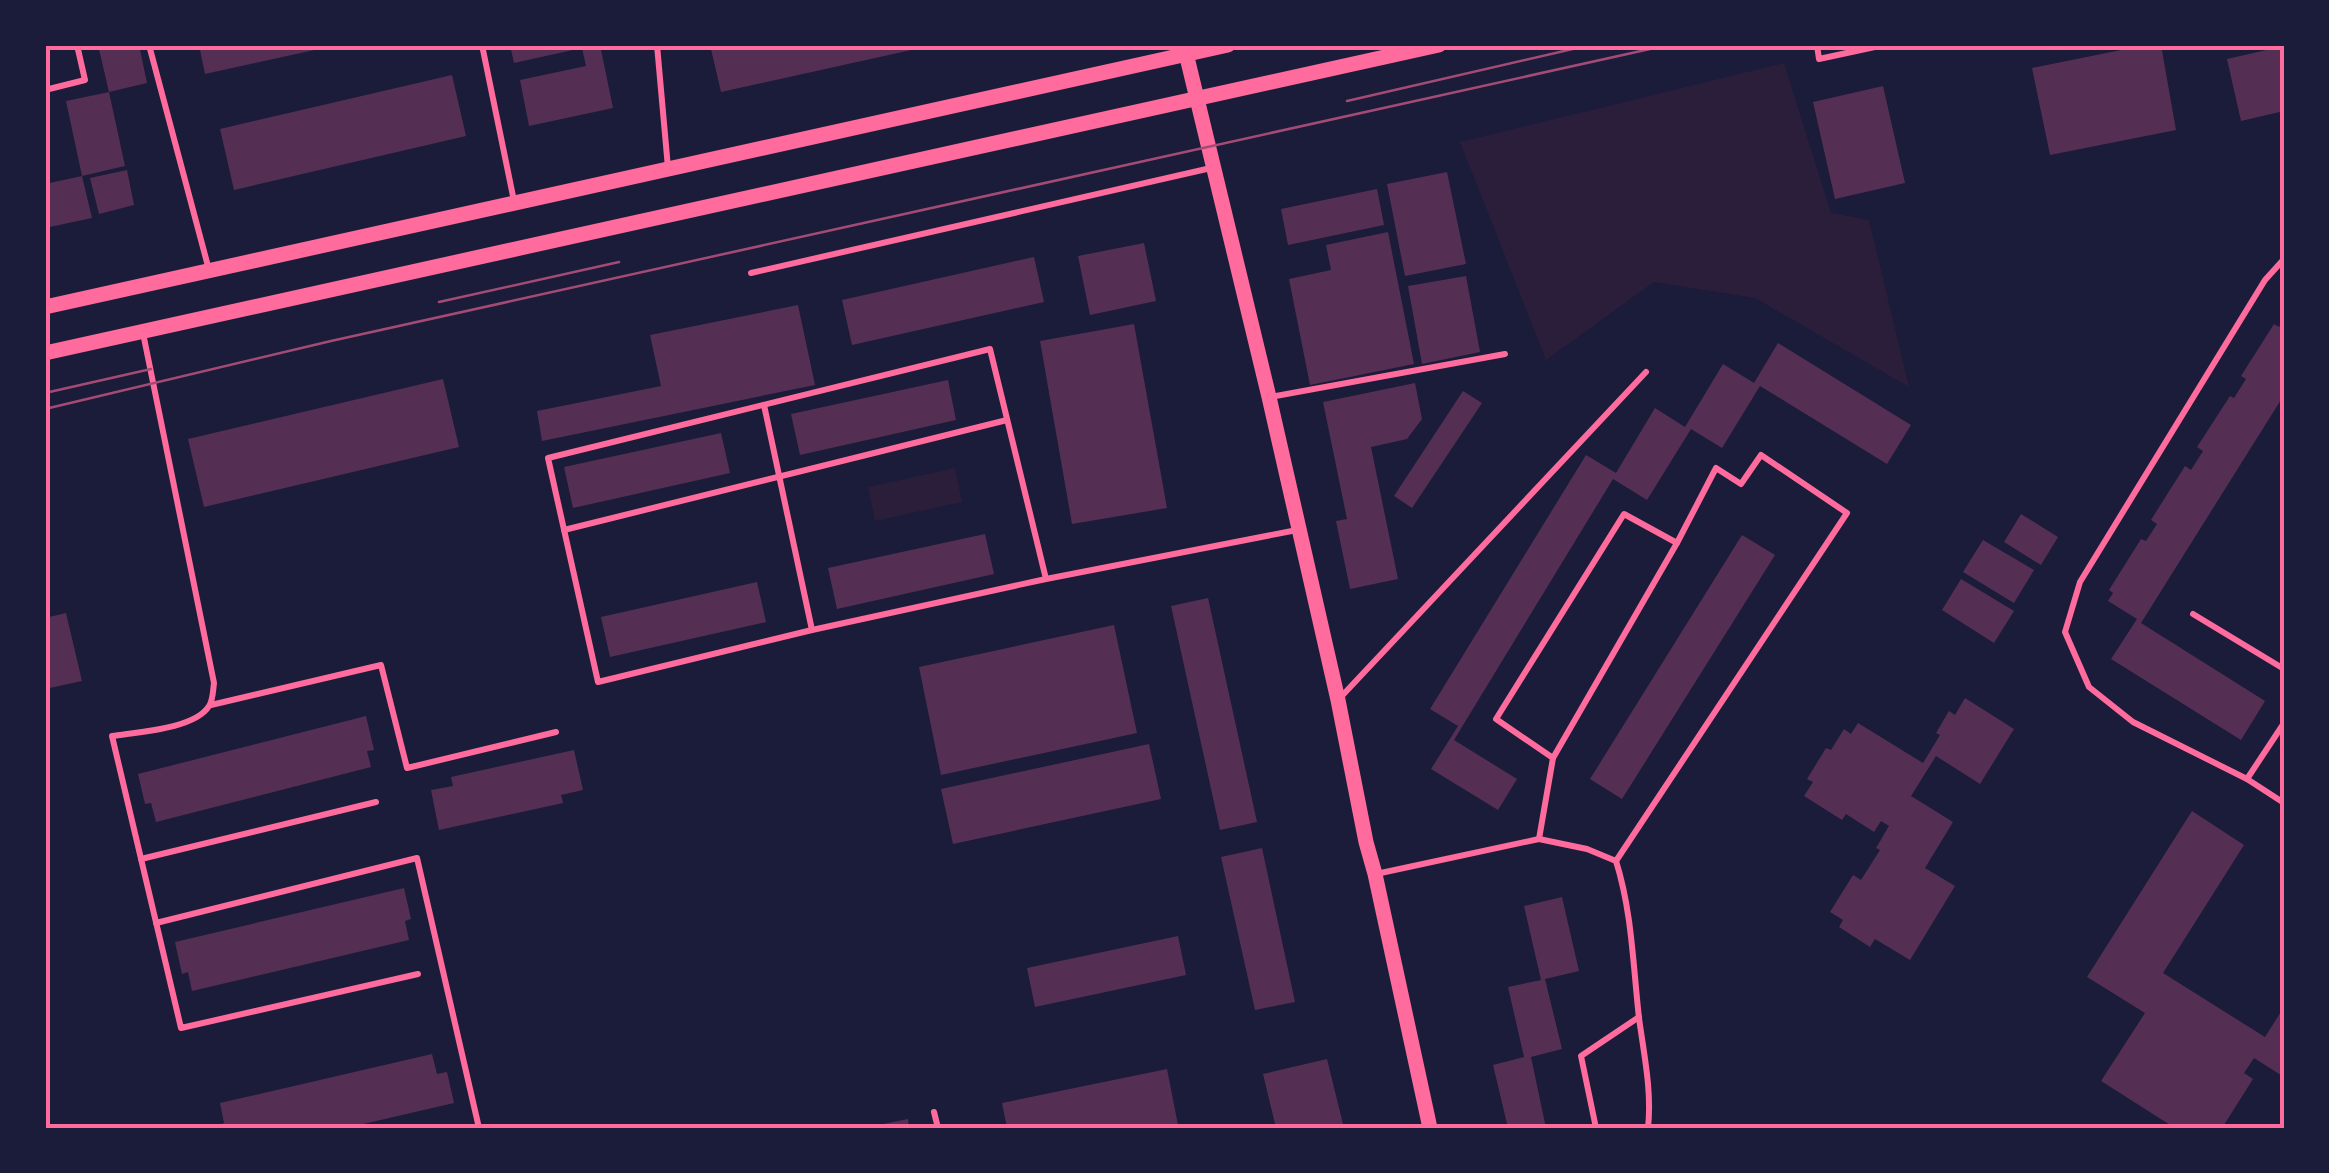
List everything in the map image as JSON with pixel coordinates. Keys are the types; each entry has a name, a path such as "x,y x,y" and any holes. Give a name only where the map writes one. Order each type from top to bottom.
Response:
{"street":[{"path":"45,307 1185,50 1228,45"},
{"path":"45,353 1439,45"},
{"path":"1185,50 1338,700 1430,1128"}],"lane":[{"path":"45,90 85,80 77,45"},
{"path":"150,45 209,271"},
{"path":"482,45 515,203"},
{"path":"658,45 668,169"},
{"path":"1817,45 1820,60 1884,45"},
{"path":"751,273 1212,168"},
{"path":"2284,258 2265,280 2080,582 2064,632 2089,687 2133,722 2247,779 2284,803"},
{"path":"143,331 214,683 211,705"},
{"path":"1046,579 990,349 548,458 598,682 1046,579 1298,530"},
{"path":"1269,397 1506,354"},
{"path":"1338,700 1646,372"},
{"path":"764,405 812,630"},
{"path":"564,530 1007,420"},
{"path":"1539,839 1553,758 1716,468 1741,484 1761,456 1847,514 1616,862"},
{"path":"1553,758 1496,719 1624,514 1677,543"},
{"path":"2192,614 2284,669"},
{"path":"418,974 181,1028 112,736 178,725 196,720 211,705 381,665 406,768 556,732"},
{"path":"2247,779 2284,723"},
{"path":"141,859 376,802"},
{"path":"1375,874 1539,839 1587,848 1616,862 1626,893 1651,1101 1648,1128"},
{"path":"156,923 417,858 479,1128"},
{"path":"1596,1128 1581,1056 1639,1018"},
{"path":"934,1112 938,1128"}],"shaded area":[{"path":"1784,63 1831,213 1869,220 1909,387 1755,298 1654,282 1546,360 1460,142"},
{"path":"955,468 962,502 875,521 868,487"}],"building":[{"path":"98,45 139,45 147,83 109,92"},
{"path":"199,45 328,45 328,47 205,74"},
{"path":"510,45 600,45 613,108 529,126 520,80 586,66 582,48 514,63"},
{"path":"726,45 925,47 721,92 711,49"},
{"path":"2161,45 2176,130 2050,155 2032,68"},
{"path":"2284,46 2284,111 2241,121 2227,59"},
{"path":"452,75 466,136 234,190 220,129"},
{"path":"1883,86 1905,183 1835,199 1813,102"},
{"path":"109,92 125,166 82,176 66,101"},
{"path":"127,170 134,205 99,214 90,178"},
{"path":"1447,172 1466,264 1405,276 1387,184"},
{"path":"82,176 92,218 45,228 45,184"},
{"path":"1377,189 1384,225 1288,245 1281,209"},
{"path":"1388,232 1414,364 1310,385 1289,279 1331,270 1326,245"},
{"path":"1144,243 1156,301 1090,315 1078,256"},
{"path":"1034,257 1044,302 852,345 842,300"},
{"path":"1466,276 1480,352 1422,364 1408,286"},
{"path":"798,305 815,385 542,441 537,411 661,386 650,335"},
{"path":"2284,319 2284,395 2141,623 2265,701 2241,740 2111,659 2137,619 2108,601 2113,593 2109,590 2141,539 2146,541 2157,524 2151,520 2185,466 2191,470 2203,451 2197,447 2230,396 2234,398 2246,379 2241,376 2274,324 2279,327"},
{"path":"1134,324 1167,508 1072,524 1040,341"},
{"path":"1778,343 1911,425 1887,464 1760,386 1722,448 1691,429 1647,500 1613,479 1454,740 1517,779 1498,810 1431,769 1458,726 1430,709 1586,455 1616,473 1655,408 1685,427 1723,364 1754,383"},
{"path":"443,379 459,447 204,507 188,439"},
{"path":"948,380 956,420 800,455 791,414"},
{"path":"1415,383 1422,419 1407,439 1371,447 1398,579 1350,589 1336,521 1347,519 1323,402"},
{"path":"1463,391 1482,403 1412,508 1394,496"},
{"path":"721,433 730,473 573,508 564,467"},
{"path":"2021,514 2058,537 2041,565 2004,542"},
{"path":"985,534 994,574 837,609 828,568"},
{"path":"1742,535 1775,555 1622,799 1590,779"},
{"path":"1983,540 2034,570 2014,603 1963,572"},
{"path":"1961,579 2014,611 1994,643 1942,610"},
{"path":"757,582 766,622 610,657 601,617"},
{"path":"1208,598 1257,822 1220,830 1171,606"},
{"path":"66,613 82,681 45,689 45,618"},
{"path":"1114,625 1137,733 941,775 919,667"},
{"path":"1965,698 2014,729 1980,784 1936,756 1911,796 1953,822 1925,868 1955,886 1910,960 1875,939 1870,947 1839,927 1843,920 1830,912 1853,875 1861,880 1880,850 1876,848 1889,826 1881,821 1874,832 1846,814 1842,820 1804,796 1813,782 1807,779 1826,748 1831,750 1844,729 1851,734 1858,723 1923,763 1949,711 1955,715"},
{"path":"366,716 374,750 367,751 371,767 156,822 151,803 145,804 138,774"},
{"path":"1149,744 1161,799 953,844 941,789"},
{"path":"574,750 583,790 561,795 563,803 439,830 431,790 453,786 451,777"},
{"path":"2192,811 2244,845 2163,973 2265,1037 2284,1007 2284,1077 2254,1058 2244,1073 2253,1079 2222,1128 2175,1128 2101,1081 2145,1013 2087,977"},
{"path":"1262,848 1295,1002 1255,1010 1221,857"},
{"path":"404,888 411,919 405,921 409,940 192,991 188,972 182,974 175,942"},
{"path":"1562,897 1579,971 1545,979 1562,1049 1531,1057 1546,1128 1508,1128 1493,1065 1524,1057 1508,987 1541,980 1524,906"},
{"path":"1178,936 1186,975 1035,1007 1027,968"},
{"path":"432,1054 437,1074 447,1072 454,1103 346,1128 212,1128 224,1123 220,1103"},
{"path":"1327,1059 1344,1128 1276,1128 1263,1074"},
{"path":"1167,1069 1178,1125 1007,1128 1002,1103"},
{"path":"908,1119 909,1128 873,1128 873,1126"}],"tram line":[{"path":"1347,101 1590,45"},
{"path":"45,409 331,341 1668,45"},
{"path":"439,302 619,262"},
{"path":"45,393 151,369"}]}
